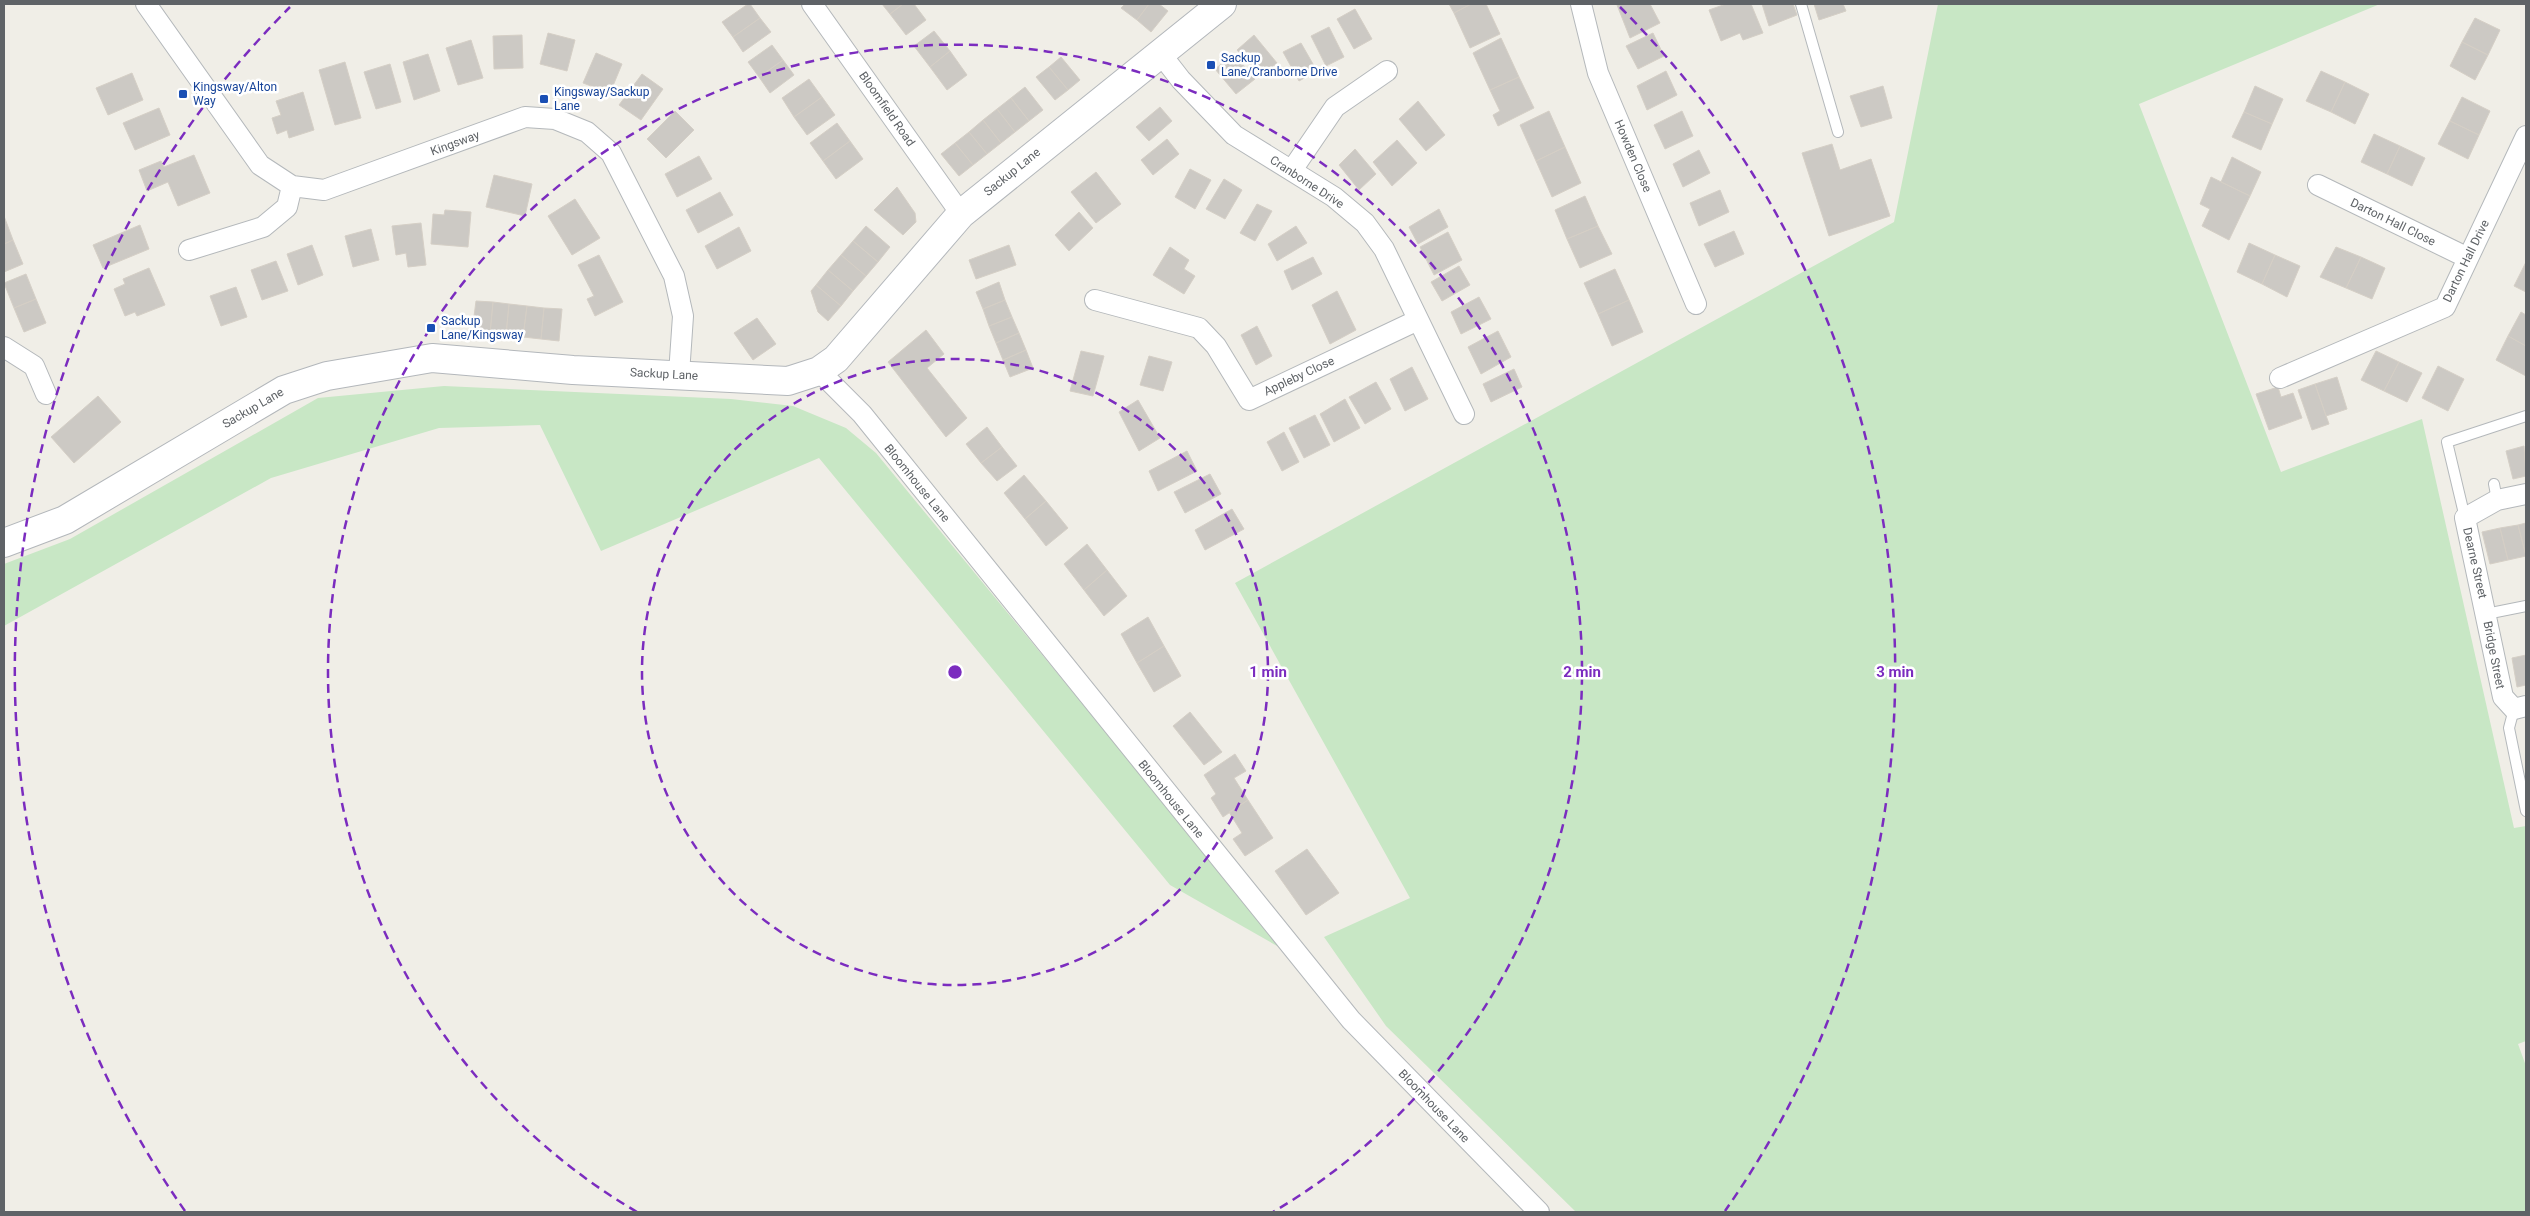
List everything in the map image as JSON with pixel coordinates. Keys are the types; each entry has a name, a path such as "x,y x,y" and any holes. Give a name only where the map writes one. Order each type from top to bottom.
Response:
{"street":[{"name":"Kingsway","path":"146,4 260,165 292,186 324,190 525,117 555,119 586,132 611,154 674,276 683,316 679,374"},
{"name":"Bloomfield Road","path":"812,4 961,214"},
{"name":"Sackup Lane","path":"4,543 65,520 284,390 327,376 432,358 573,370 788,381 819,370 836,359 961,214 1222,4"},
{"name":"Howden Close","path":"1581,4 1598,74 1696,304"},
{"name":"Cranborne Drive","path":"1160,53 1181,80 1234,135 1334,197 1365,223 1384,249 1464,414"},
{"path":"1292,170 1335,107 1387,71"},
{"name":"Darton Hall Drive","path":"2280,378 2445,307 2526,136"},
{"name":"Darton Hall Close","path":"2318,185 2468,258"},
{"path":"190,250 264,226 287,207 292,186"},
{"name":"Appleby Close","path":"1095,300 1199,328 1216,346 1249,400 1418,320"},
{"path":"4,347 34,366 46,394"},
{"name":"Bloomhouse Lane","path":"819,370 862,414 1351,1020 1539,1212"},
{"name":"Dearne Street","path":"2486,614 2465,518 2495,492 2526,494"},
{"name":"Bridge Street","path":"2486,614 2503,697 2520,708"}],"lane":[{"path":"1802,4 1838,132"},
{"path":"2465,518 2447,442 2478,437 2526,416"},
{"path":"2486,614 2526,606"},
{"path":"2520,708 2509,728 2526,811"}],"green space":[{"path":"1938,4 2380,4 2139,104 2281,472 2422,419 2514,828 2526,826 2526,1041 2518,1044 2526,1066 2526,1212 1576,1212 1386,1026 1324,937 1410,898 1235,583 1894,222"},
{"path":"444,386 731,399 793,406 846,428 876,453 1286,951 1170,885 819,458 601,551 540,425 439,428 271,478 4,626 4,564 70,539 318,398"}],"building":[{"path":"750,4 760,18 733,37 722,22"},
{"path":"882,4 903,4 890,14"},
{"path":"903,4 914,4 926,20 906,35 890,14"},
{"path":"1125,4 1149,4 1137,20 1121,8"},
{"path":"1149,4 1159,4 1168,11 1151,32 1137,20"},
{"path":"1449,4 1471,4 1454,13"},
{"path":"1471,4 1486,4 1500,34 1470,48 1454,13"},
{"path":"1650,4 1660,23 1630,38 1617,5"},
{"path":"1726,4 1751,4 1763,33 1743,40 1740,33 1721,41 1709,10"},
{"path":"1762,4 1793,4 1797,15 1769,26"},
{"path":"1814,4 1843,4 1846,11 1819,20"},
{"path":"1355,9 1372,39 1354,49 1337,19"},
{"path":"760,18 771,32 743,52 733,37"},
{"path":"2475,18 2500,30 2488,55 2462,42"},
{"path":"1329,27 1344,57 1326,66 1311,36"},
{"path":"934,31 950,51 930,67 914,46"},
{"path":"548,33 575,40 567,71 540,64"},
{"path":"1653,33 1664,56 1638,69 1626,46"},
{"path":"522,35 523,68 494,69 493,36"},
{"path":"1254,35 1277,63 1260,77 1237,50"},
{"path":"1501,38 1519,77 1490,90 1473,53"},
{"path":"471,40 483,78 458,85 446,48"},
{"path":"2462,42 2488,55 2475,80 2450,66"},
{"path":"1301,43 1317,71 1299,81 1283,52"},
{"path":"772,45 783,60 759,77 748,62"},
{"path":"950,51 967,75 947,90 930,67"},
{"path":"596,53 622,64 610,93 583,83"},
{"path":"428,54 440,91 414,100 403,62"},
{"path":"1234,54 1255,79 1236,94 1215,69"},
{"path":"1061,57 1080,80 1068,90 1049,67"},
{"path":"783,60 794,75 770,93 759,77"},
{"path":"345,62 361,118 335,125 319,70"},
{"path":"390,64 401,102 376,109 364,72"},
{"path":"1049,67 1068,90 1055,100 1036,77"},
{"path":"1666,71 1677,95 1647,110 1637,86"},
{"path":"2321,71 2345,82 2331,112 2306,101"},
{"path":"132,73 143,100 108,115 96,88"},
{"path":"642,74 663,89 641,120 619,105"},
{"path":"1519,77 1534,108 1498,126 1493,115 1500,111 1490,90"},
{"path":"809,79 822,97 794,117 782,98"},
{"path":"2345,82 2369,94 2355,124 2331,112"},
{"path":"1883,86 1892,118 1861,127 1850,96"},
{"path":"2255,86 2283,99 2272,124 2244,112"},
{"path":"1025,87 1043,110 1029,121 1011,98"},
{"path":"303,92 314,130 289,138 287,130 277,134 272,118 281,115 276,101"},
{"path":"822,97 835,115 807,135 794,117"},
{"path":"2462,97 2490,111 2479,135 2450,121"},
{"path":"1011,98 1029,121 1015,132 997,109"},
{"path":"1418,101 1445,135 1426,151 1399,119"},
{"path":"1160,107 1172,121 1149,141 1136,127"},
{"path":"159,108 170,135 135,150 123,123"},
{"path":"997,109 1015,132 1001,143 983,120"},
{"path":"675,111 694,130 666,158 647,139"},
{"path":"1549,111 1565,147 1536,161 1520,125"},
{"path":"1682,111 1693,136 1665,149 1654,125"},
{"path":"2244,112 2272,124 2261,150 2232,137"},
{"path":"983,120 1001,143 987,154 969,132"},
{"path":"2450,121 2479,135 2468,159 2438,144"},
{"path":"837,123 850,141 823,161 810,143"},
{"path":"969,132 987,154 973,165 955,143"},
{"path":"2374,134 2400,146 2387,174 2361,162"},
{"path":"1167,139 1179,154 1153,175 1141,160"},
{"path":"1397,140 1417,163 1392,186 1373,162"},
{"path":"850,141 863,159 836,179 823,161"},
{"path":"955,143 973,165 959,176 941,154"},
{"path":"1832,144 1840,170 1871,159 1890,216 1829,236 1802,153"},
{"path":"2400,146 2425,158 2412,186 2387,174"},
{"path":"1565,147 1581,183 1552,197 1536,161"},
{"path":"1355,149 1376,174 1359,190 1339,165"},
{"path":"1699,150 1710,173 1683,187 1673,164"},
{"path":"194,155 210,193 178,206 168,182 147,191 139,170 161,161 164,167"},
{"path":"699,156 712,179 677,197 665,174"},
{"path":"2232,157 2261,172 2250,196 2221,182"},
{"path":"1190,169 1211,180 1195,209 1175,197"},
{"path":"1096,172 1121,204 1096,223 1071,192"},
{"path":"494,175 532,184 525,216 486,207"},
{"path":"2211,177 2250,196 2229,240 2202,226 2210,209 2200,204"},
{"path":"1224,179 1242,190 1225,219 1206,209"},
{"path":"897,187 915,213 916,222 903,235 874,210"},
{"path":"1720,190 1729,212 1699,226 1690,203"},
{"path":"720,192 733,215 698,233 686,210"},
{"path":"1585,196 1598,226 1567,239 1555,210"},
{"path":"575,199 600,238 572,255 548,216"},
{"path":"1257,204 1272,211 1255,241 1240,233"},
{"path":"1439,209 1448,227 1418,244 1409,227"},
{"path":"445,210 471,212 468,247 431,244 433,214 444,215"},
{"path":"1079,212 1093,228 1069,251 1055,235"},
{"path":"4,216 13,240 4,244"},
{"path":"421,223 426,265 408,267 406,253 396,255 392,226"},
{"path":"140,225 149,249 103,268 93,245"},
{"path":"866,226 890,247 878,262 853,241"},
{"path":"1296,226 1307,243 1277,261 1268,244"},
{"path":"1598,226 1612,254 1580,268 1567,239"},
{"path":"739,227 751,251 717,269 705,246"},
{"path":"371,229 379,260 353,267 345,236"},
{"path":"1734,231 1744,254 1715,267 1704,244"},
{"path":"1448,232 1462,260 1434,275 1420,247"},
{"path":"13,240 23,264 4,272 4,244"},
{"path":"853,241 878,262 866,276 841,255"},
{"path":"2249,243 2275,255 2262,284 2237,272"},
{"path":"312,245 323,275 298,285 287,254"},
{"path":"1009,245 1016,265 976,279 969,260"},
{"path":"1170,247 1189,260 1184,269 1195,276 1184,294 1153,275"},
{"path":"2336,247 2361,257 2346,288 2320,277"},
{"path":"599,255 623,302 595,316 587,299 594,296 578,265"},
{"path":"841,255 866,276 853,291 828,270"},
{"path":"2275,255 2300,266 2287,297 2262,284"},
{"path":"1313,257 1322,274 1292,290 1284,271"},
{"path":"2361,257 2385,268 2372,299 2346,288"},
{"path":"276,261 288,291 262,300 251,270"},
{"path":"2526,262 2526,292 2514,286"},
{"path":"1459,266 1470,285 1442,301 1431,282"},
{"path":"149,268 165,305 137,316 135,312 125,316 114,289 125,284 123,279"},
{"path":"1615,269 1629,300 1598,314 1584,283"},
{"path":"828,270 853,291 841,306 816,285"},
{"path":"26,274 36,299 14,308 4,283"},
{"path":"999,282 1005,300 983,309 976,292"},
{"path":"816,285 841,306 828,321 818,312 811,291"},
{"path":"236,287 247,317 221,326 210,296"},
{"path":"1337,291 1356,330 1330,344 1312,305"},
{"path":"1479,297 1491,319 1461,334 1451,312"},
{"path":"36,299 46,323 24,332 14,308"},
{"path":"1005,300 1012,317 989,326 983,309"},
{"path":"1629,300 1643,332 1612,346 1598,314"},
{"path":"476,301 493,302 490,334 472,332"},
{"path":"493,302 509,304 506,335 490,334"},
{"path":"509,304 527,306 523,337 506,335"},
{"path":"527,306 544,308 541,339 523,337"},
{"path":"544,308 562,309 559,341 541,339"},
{"path":"2521,312 2526,315 2526,346 2508,336"},
{"path":"1012,317 1019,333 996,343 989,326"},
{"path":"757,318 776,344 753,360 734,333"},
{"path":"1257,326 1272,356 1256,365 1241,335"},
{"path":"926,330 944,354 927,368 967,418 946,437 888,362"},
{"path":"1498,331 1511,357 1481,374 1468,347"},
{"path":"1019,333 1026,350 1003,360 996,343"},
{"path":"2508,336 2526,346 2526,376 2496,360"},
{"path":"1026,350 1033,368 1010,377 1003,360"},
{"path":"1081,351 1104,356 1093,396 1070,391"},
{"path":"2376,351 2399,362 2384,391 2361,380"},
{"path":"1149,356 1172,362 1163,391 1140,385"},
{"path":"2399,362 2422,373 2407,402 2384,391"},
{"path":"2438,366 2464,379 2448,411 2422,398"},
{"path":"1412,367 1428,399 1405,411 1390,379"},
{"path":"1514,369 1522,387 1491,402 1483,384"},
{"path":"2337,377 2347,409 2326,416 2315,384"},
{"path":"1376,382 1391,409 1365,424 1349,397"},
{"path":"2315,384 2329,424 2312,430 2298,390"},
{"path":"2278,387 2281,397 2293,393 2302,418 2269,430 2256,394"},
{"path":"98,396 121,422 74,463 51,437"},
{"path":"1345,399 1360,428 1334,442 1320,414"},
{"path":"1138,400 1160,438 1139,451 1119,412"},
{"path":"1315,415 1330,445 1304,458 1289,428"},
{"path":"987,427 1002,447 981,463 966,444"},
{"path":"1284,432 1299,462 1282,471 1267,442"},
{"path":"2524,446 2526,476 2513,479 2506,451"},
{"path":"1002,447 1017,466 997,481 981,463"},
{"path":"1187,451 1197,471 1158,491 1149,471"},
{"path":"1210,474 1221,494 1185,513 1174,492"},
{"path":"1024,475 1046,501 1025,519 1004,493"},
{"path":"1046,501 1068,528 1046,546 1025,519"},
{"path":"1232,509 1244,529 1205,550 1195,530"},
{"path":"2526,523 2526,556 2518,525"},
{"path":"2518,525 2526,556 2508,560 2500,528"},
{"path":"2500,528 2508,560 2490,564 2482,532"},
{"path":"1087,544 1107,570 1084,590 1064,564"},
{"path":"1107,570 1127,596 1104,616 1084,590"},
{"path":"1148,617 1164,646 1137,663 1121,634"},
{"path":"1164,646 1181,676 1154,692 1137,663"},
{"path":"2526,655 2526,685 2517,687 2512,658"},
{"path":"1190,712 1222,752 1204,765 1173,726"},
{"path":"1235,754 1246,771 1234,778 1248,800 1223,817 1211,798 1216,794 1204,775"},
{"path":"1248,800 1273,838 1245,856 1233,839 1242,833 1229,812"},
{"path":"1307,849 1339,893 1306,915 1275,871"}],"place":[{"name":"Sackup Lane/Cranborne Drive","path":"1211,65"},
{"name":"Kingsway/Alton Way","path":"183,94"},
{"name":"Kingsway/Sackup Lane","path":"544,99"},
{"name":"Sackup Lane/Kingsway","path":"431,328"}]}
